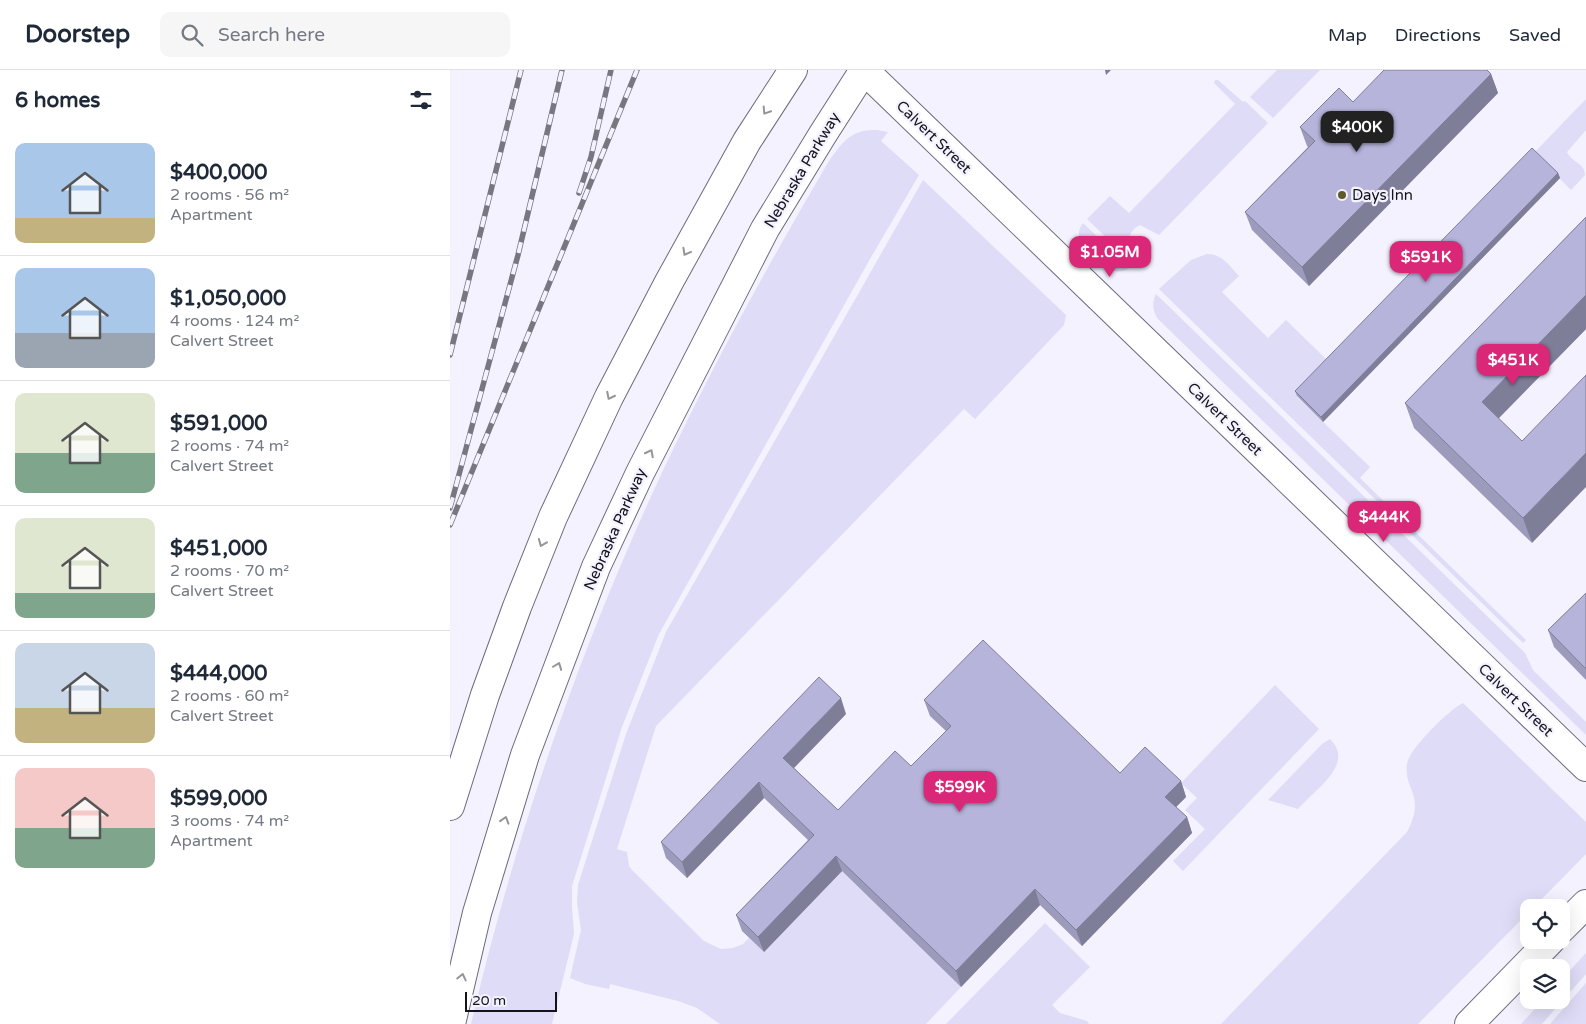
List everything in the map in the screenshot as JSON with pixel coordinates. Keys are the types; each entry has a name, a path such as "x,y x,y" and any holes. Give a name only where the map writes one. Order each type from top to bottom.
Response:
{"main road":[{"path":"450,806 488,686 556,509 609,397 673,274 747,141 793,70"},
{"name":"Calvert Street","path":"864,70 1586,768"},
{"name":"Nebraska Parkway","path":"451,1024 478,913 525,755 596,568 640,473 765,229 864,70"},
{"path":"1570,920 1586,904"},
{"path":"1469,1024 1541,949"}],"shaded area":[{"path":"1277,70 1320,70 1273,118 1250,97"},
{"path":"1215,80 1218,80 1243,102 1245,101 1268,123 1159,235 1140,225 1135,228 1130,235 1133,248 1139,256 1134,264 1087,219 1110,196 1129,213 1235,104 1214,83"},
{"path":"1586,99 1586,130 1567,152 1583,168 1585,175 1571,190 1534,153"},
{"path":"868,130 888,132 881,141 919,175 659,634 622,727 572,886 574,934 552,1024 471,1024 512,870 562,716 620,566 653,493 687,421 738,322 829,161 844,142 855,134"},
{"path":"923,180 1066,315 1064,325 975,419 964,409 656,726 617,849 627,852 629,866 632,870 704,941 721,949 733,948 743,944 749,938 764,952 842,871 961,987 926,1024 720,1024 697,1008 678,1001 610,984 609,989 585,984 570,978 581,930 577,902 578,885 626,734 666,632"},
{"path":"1083,223 1130,268 1114,271 1093,256 1080,241 1079,233"},
{"path":"1207,254 1221,258 1239,276 1222,292 1268,338 1286,320 1330,363 1297,397 1370,467 1360,478 1526,640 1523,643 1159,289 1191,260"},
{"path":"1156,294 1525,653 1533,670 1586,722 1586,735 1158,319 1153,307"},
{"path":"1275,685 1319,729 1183,871 1173,861 1205,829 1185,810 1197,798 1181,783"},
{"path":"1463,703 1586,822 1586,854 1542,899 1520,899 1520,921 1418,1024 1221,1024 1407,832 1412,822 1415,807 1414,797 1407,776 1408,760 1418,744"},
{"path":"1330,739 1337,748 1338,758 1336,767 1322,785 1298,809 1268,800 1322,744"},
{"path":"1045,923 1090,967 1052,1005 1060,1013 1087,1021 1089,1024 946,1024"},
{"path":"1586,953 1586,974 1570,992 1570,970"},
{"path":"1586,983 1586,1024 1550,1024 1563,1009 1570,1009 1570,1001"},
{"path":"1535,1009 1555,1009 1542,1024 1521,1024"}],"building":[{"name":"Days Inn","path":"1384,70 1487,70 1491,74 1302,267 1245,212 1315,141 1300,127 1339,88 1353,102"},
{"path":"1532,148 1558,173 1321,417 1295,391"},
{"path":"1586,217 1586,295 1482,402 1522,441 1586,375 1586,453 1523,518 1405,403"},
{"path":"1586,593 1586,669 1548,630"},
{"path":"983,640 1120,773 1145,747 1181,781 1165,797 1187,817 1076,930 1035,889 956,971 836,856 758,937 736,915 814,835 759,782 682,862 661,842 819,677 841,698 783,758 838,810 895,751 911,766 951,726 924,700"}],"railway":[{"path":"450,355 521,70"},
{"path":"450,508 518,255 562,70"},
{"path":"579,193 591,157 611,70"},
{"path":"450,525 637,70"}],"place":[{"name":"Days Inn","path":"1342,195"}]}
